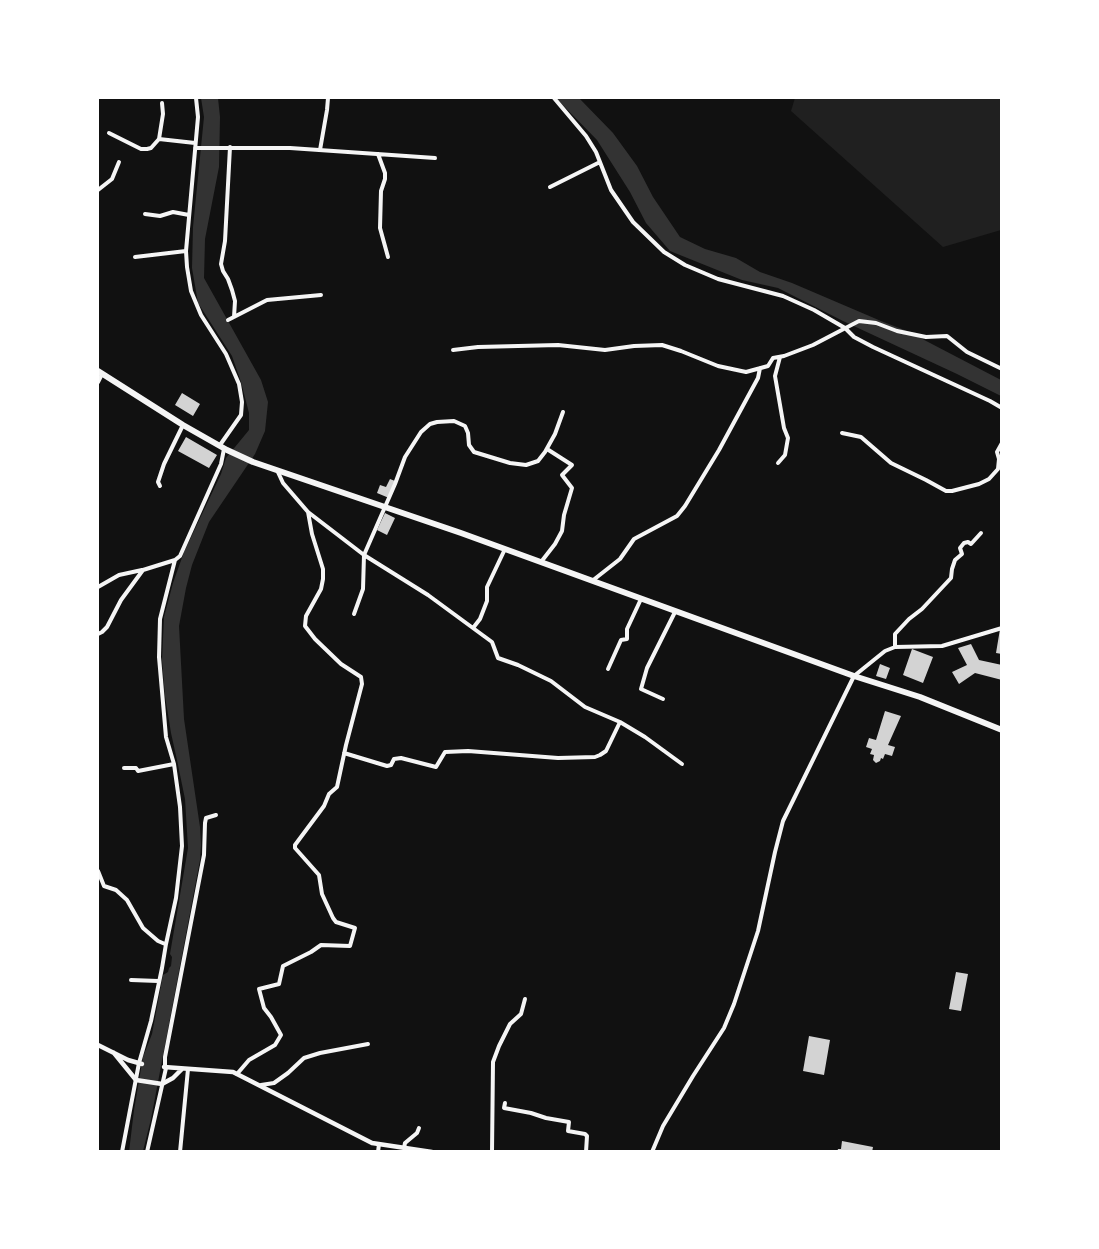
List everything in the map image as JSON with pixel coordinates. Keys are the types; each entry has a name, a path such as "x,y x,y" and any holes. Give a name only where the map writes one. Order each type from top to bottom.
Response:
{"main road":[{"path":"100,372 183,425 253,462 505,549 854,676 920,697 1002,730"}],"street":[{"path":"98,587 119,575 175,560 180,556 221,464 223,448 241,415 242,396 239,384 226,354 201,315 191,291 187,267 186,251 197,146 196,98"},
{"path":"320,150 328,98"},
{"path":"554,98 586,136 596,152 611,190 633,222 664,252 685,265 718,279 783,296 845,328 854,337 873,347 1002,408"},
{"path":"109,133 144,150 151,148 159,139 163,114 162,103"},
{"path":"159,139 197,146 290,148 435,158"},
{"path":"230,147 225,242 221,264 235,301 234,317"},
{"path":"378,154 385,173 381,191 380,228 388,258"},
{"path":"98,190 111,179 119,162"},
{"path":"550,187 600,162"},
{"path":"145,214 160,216 173,212 189,215"},
{"path":"135,257 186,251"},
{"path":"228,320 267,300 321,295"},
{"path":"453,350 478,347 558,345 605,350 662,345 718,366 746,372 768,366 773,358 813,345 859,321 876,323 897,331 926,337 947,336 967,352 1002,369"},
{"path":"778,463 785,455 788,438 784,428 775,376 780,357"},
{"path":"591,581 620,559 634,539 677,516 685,506 724,441 758,378 760,368"},
{"path":"98,382 100,372"},
{"path":"354,614 363,589 364,555 396,484 405,457 421,432 430,424 454,421 465,426 474,452 510,463 526,465 538,461 547,449 563,412"},
{"path":"160,486 158,482 164,464 183,425"},
{"path":"842,433 861,437 891,463 952,491 989,479 998,469 997,452 1002,443"},
{"path":"540,562 555,544 562,531 572,488 562,475 572,465 547,449"},
{"path":"276,469 283,483 308,512 364,555 428,595 492,642 498,658 550,681 585,707 620,722 682,764"},
{"path":"237,1074 249,1060 275,1045 281,1035 272,1017 264,1008 259,989 279,984 283,966 321,945 350,946 355,928 336,922 333,918 322,894 319,875 294,845 324,806 329,794 337,787 363,684 362,679 341,664 309,633 306,626 306,616 319,594 323,579 308,512"},
{"path":"895,647 896,634 951,578 955,560 962,554 960,548 964,543 971,544 981,533"},
{"path":"473,628 480,619 487,601 487,587 505,549"},
{"path":"122,1152 176,898 182,846 180,807 174,764 166,737 159,657 160,619 175,560"},
{"path":"98,634 107,627 121,600 142,570"},
{"path":"608,669 621,640 627,639 627,629 641,599"},
{"path":"663,699 641,689 647,668 675,612"},
{"path":"652,1152 663,1126 724,1028 758,931 783,821 854,676 885,651 895,647 942,646 1002,628"},
{"path":"344,753 387,766 391,765 394,759 400,758 436,767 446,752 468,751 558,758 595,757 606,751 620,722"},
{"path":"124,768 136,768 138,771 174,764"},
{"path":"147,1152 165,1068 204,855 206,818 216,815"},
{"path":"98,871 104,886 116,890 127,900 143,928 165,944"},
{"path":"131,980 158,981"},
{"path":"492,1152 493,1062 510,1024 521,1014 525,999"},
{"path":"260,1085 274,1083 304,1058 368,1044"},
{"path":"98,1045 141,1064"},
{"path":"114,1053 136,1080 161,1084 185,1069"},
{"path":"165,1068 233,1072 372,1143 432,1152"},
{"path":"180,1152 185,1069"},
{"path":"505,1103 504,1108 569,1122 568,1131 587,1136 586,1152"},
{"path":"404,1148 405,1143 417,1133 418,1128"},
{"path":"378,1144 378,1152"}],"shaded area":[{"path":"201,98 218,98 220,117 219,167 205,239 204,278 261,380 268,402 265,431 255,454 209,522 192,565 186,588 179,626 184,719 200,827 200,860 151,1119 143,1151 129,1152 143,1057 152,1034 163,975 171,966 170,954 188,848 185,799 165,696 162,660 164,617 184,552 221,474 226,458 249,430 249,413 232,356 198,303 192,268 193,227 204,117"},
{"path":"556,98 579,98 613,133 637,166 653,197 680,237 705,249 736,258 760,272 907,331 1001,380 1001,396 778,288 742,280 670,251 646,223 630,192 597,140"},
{"path":"795,98 1001,98 1001,230 943,247 791,111"}],"building":[{"path":"182,393 200,404 193,416 175,405"},
{"path":"186,437 217,455 209,468 178,451"},
{"path":"390,479 395,481 389,498 377,493 380,485 386,487"},
{"path":"385,513 395,518 387,535 377,530"},
{"path":"1000,629 1002,629 1002,654 996,653"},
{"path":"971,644 979,660 1002,665 1002,680 975,673 959,684 952,672 967,665 958,648"},
{"path":"912,649 933,657 923,683 903,675"},
{"path":"880,664 890,668 886,679 876,676"},
{"path":"885,711 901,716 888,745 895,747 892,756 885,754 883,759 881,758 876,763 873,760 874,755 870,754 872,749 866,747 869,738 876,740"},
{"path":"956,972 968,974 961,1011 949,1009"},
{"path":"809,1036 830,1040 824,1075 803,1071"},
{"path":"842,1141 873,1147 872,1152 837,1152 841,1149"}]}
